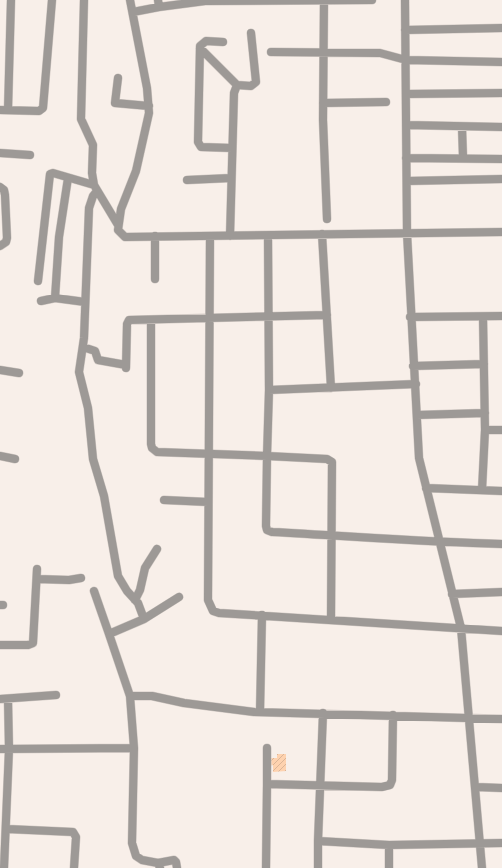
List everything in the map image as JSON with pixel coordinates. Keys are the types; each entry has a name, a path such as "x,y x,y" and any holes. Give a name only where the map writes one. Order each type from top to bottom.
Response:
{"street":[{"path":"11,0 4,110 39,111 43,108 52,0"},
{"path":"84,0 80,113 93,145 92,173 95,188 118,226 120,234 125,237 502,232"},
{"path":"118,226 121,209 136,171 148,118 149,106 147,88 130,0"},
{"path":"324,0 323,104 327,219"},
{"path":"132,12 159,4 205,1 372,0"},
{"path":"405,0 407,233 410,317 413,366 416,384 419,458 461,628 470,717 482,868"},
{"path":"405,30 502,28"},
{"path":"200,48 237,85 252,86 256,82 251,33"},
{"path":"223,42 206,41 201,44 200,48 199,146 205,148 232,148"},
{"path":"271,52 380,53 406,60 502,62"},
{"path":"118,78 115,103 149,106"},
{"path":"230,236 234,93 237,85"},
{"path":"406,94 502,93"},
{"path":"323,104 386,102"},
{"path":"406,125 502,127"},
{"path":"462,127 463,157"},
{"path":"0,153 30,155"},
{"path":"406,158 463,157 502,159"},
{"path":"38,281 50,174 53,173 95,188"},
{"path":"56,298 59,237 68,178"},
{"path":"186,180 231,178"},
{"path":"406,181 502,179"},
{"path":"0,187 4,190 5,195 7,238 6,242 0,246"},
{"path":"95,188 88,208 83,347 79,372 88,408 93,459 108,515 118,576 127,591 138,603 144,619"},
{"path":"322,234 331,388"},
{"path":"155,236 155,279"},
{"path":"210,236 208,454 208,600 210,607 213,611 219,613 331,619 502,632"},
{"path":"268,236 268,530 272,532 439,542 502,544"},
{"path":"41,301 56,298 85,302"},
{"path":"83,347 95,351 98,360 126,367 128,322 132,320 268,318 327,315"},
{"path":"482,490 485,430 483,316"},
{"path":"410,317 502,316"},
{"path":"151,320 152,448 157,452 327,459 332,462 330,535 331,619"},
{"path":"413,366 484,364"},
{"path":"0,370 19,373"},
{"path":"269,390 416,384"},
{"path":"417,415 485,413"},
{"path":"485,430 502,430"},
{"path":"0,456 15,459"},
{"path":"426,488 502,491"},
{"path":"164,500 208,502"},
{"path":"135,600 140,590 145,568 158,549"},
{"path":"0,645 33,643 37,570"},
{"path":"37,580 69,580 81,578"},
{"path":"94,591 130,696 134,748 132,843 136,856 139,858 159,865 174,860 177,868"},
{"path":"452,594 502,592"},
{"path":"109,634 144,619 179,597"},
{"path":"260,712 262,615"},
{"path":"4,868 7,829 4,699 56,695"},
{"path":"130,696 152,696 184,703 260,712 502,719"},
{"path":"318,868 323,714"},
{"path":"267,784 320,784 382,787 390,785 392,780 393,715"},
{"path":"4,749 134,748"},
{"path":"266,868 267,748"},
{"path":"476,787 502,788"},
{"path":"7,829 73,832 76,837 74,868"},
{"path":"318,841 388,845 502,844"},
{"path":"388,845 389,868"}],"building":[{"path":"277,754 286,754 286,771 273,772 273,765 270,766 269,758 277,758"}]}
